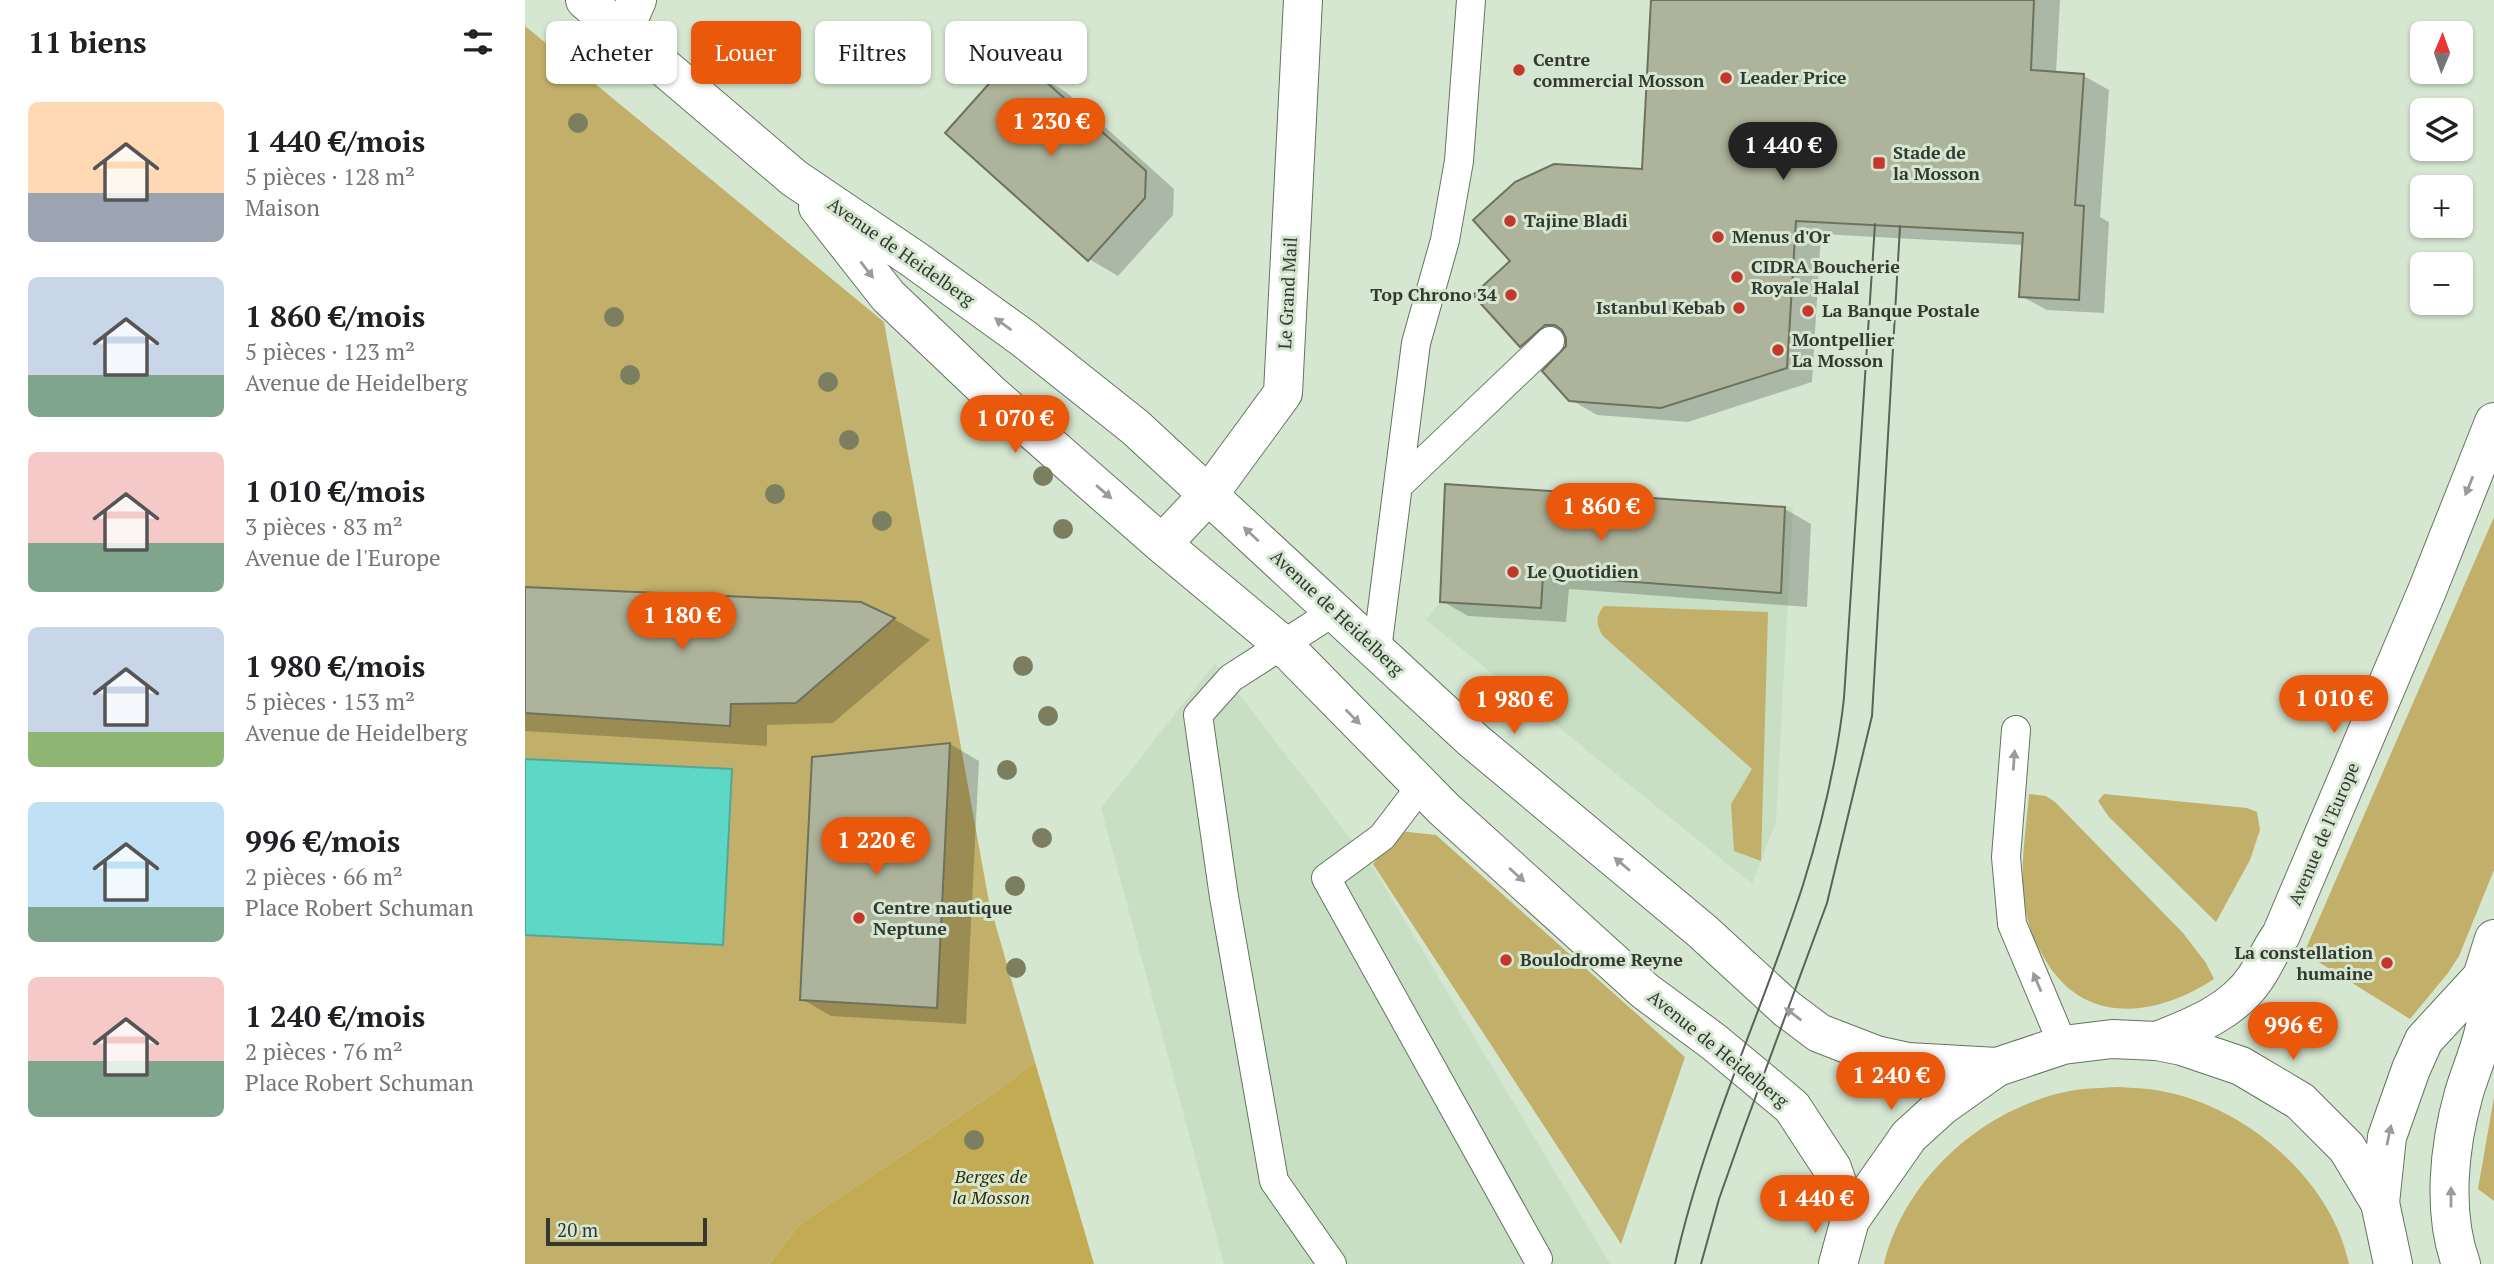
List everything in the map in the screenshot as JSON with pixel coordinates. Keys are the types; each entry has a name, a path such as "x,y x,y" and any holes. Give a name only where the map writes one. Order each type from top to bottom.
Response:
{"street":[{"name":"Avenue de Heidelberg","path":"585,0 629,17 794,178 888,296 990,393 1162,544 1282,644 1421,786 1645,991 1714,1042 1792,1107 1832,1168 1850,1220"},
{"name":"Le Grand Mail","path":"1162,544 1209,494 1283,393 1303,0"},
{"name":"Avenue de Heidelberg","path":"794,178 1023,338 1135,427 1474,741 1702,931 1787,1009 1819,1033 1836,1042 1876,1055 1909,1062 1997,1067"},
{"name":"Avenue de l'Europe","path":"2157,1041 2201,1024 2228,1006 2255,979 2281,935 2427,592 2494,422"},
{"path":"2461,1264 2451,1207 2456,1122 2486,1021 2482,977 2494,939"},
{"path":"2393,1264 2380,1203 2387,1137 2424,1040 2482,977"},
{"path":"1838,1264 1850,1220 1909,1136 1942,1106 1997,1067 2063,1045 2112,1039 2182,1045 2241,1066 2300,1101 2347,1148 2380,1203"}],"lane":[{"path":"1377,650 1416,343 1445,240 1459,161 1471,0"},
{"path":"1399,485 1550,341"},
{"path":"1332,1264 1274,1181 1224,897 1198,715 1231,678 1335,611"},
{"path":"2017,730 2006,857 2012,924 2063,1045"},
{"path":"1421,786 1382,837 1326,878 1538,1259"}],"shaded area":[{"path":"525,26 546,43 546,84 595,84 884,322 989,902 1035,1062 997,1091 799,1225 769,1264 525,1264"},
{"path":"1445,484 1793,507 1776,822 1752,884 1426,620 1440,602"},
{"path":"2494,517 2494,870 2459,956 2410,1019 2304,953"},
{"path":"1604,606 1768,612 1761,861 1734,851 1731,804 1752,769 1603,636 1597,621"},
{"path":"1215,663 1374,869 1610,1264 1224,1264 1101,808"},
{"path":"2029,794 2046,796 2055,802 2183,933 2206,963 2214,979 2170,1001 2124,1009 2081,997 2062,982 2039,948 2026,914 2023,864"},
{"path":"2104,794 2247,808 2257,812 2260,830 2250,860 2216,922 2109,817 2098,801"},
{"name":"Boulodrome Reyne","path":"1399,831 1436,835 1685,1057 1621,1244 1373,864"},
{"path":"2118,1087 2156,1090 2192,1099 2223,1112 2253,1130 2280,1151 2304,1176 2324,1203 2339,1233 2349,1264 1884,1264 1895,1232 1910,1202 1930,1174 1981,1128 2042,1098 2075,1090"},
{"path":"2494,1097 2494,1201 2478,1189"}],"green space":[{"name":"Berges de la Mosson","path":"1035,1062 1094,1264 769,1264 799,1225 997,1091"}],"water":[{"path":"525,759 732,769 723,945 525,935"}],"building":[{"path":"1651,0 2034,0 2031,70 2084,74 2075,205 2084,206 2079,300 2019,297 2023,233 1796,221 1787,368 1661,408 1569,401 1542,371 1566,346 1562,330 1555,325 1545,325 1520,347 1473,295 1510,261 1473,220 1515,182 1554,164 1642,169"},
{"path":"989,84 1048,84 1146,171 1145,198 1088,261 945,133"},
{"path":"1445,484 1785,507 1781,593 1543,575 1541,608 1440,602"},
{"path":"525,587 861,602 895,618 796,703 731,704 730,726 525,713"},
{"path":"950,743 937,1008 800,1000 812,757"}],"tram line":[{"path":"1675,1264 1701,1167 1803,885 1833,769 1844,698 1875,224"},
{"path":"1701,1264 1719,1199 1827,903 1872,716 1900,226"}],"place":[{"name":"Centre commercial Mosson","path":"1519,70"},
{"name":"Leader Price","path":"1726,78"},
{"name":"Stade de la Mosson","path":"1879,163"},
{"name":"Tajine Bladi","path":"1510,221"},
{"name":"Menus d'Or","path":"1718,237"},
{"name":"CIDRA Boucherie Royale Halal","path":"1737,277"},
{"name":"Top Chrono 34","path":"1511,295"},
{"name":"Istanbul Kebab","path":"1739,308"},
{"name":"La Banque Postale","path":"1808,311"},
{"name":"Montpellier La Mosson","path":"1778,350"},
{"name":"Le Quotidien","path":"1513,572"},
{"name":"Centre nautique Neptune","path":"859,918"},
{"name":"Boulodrome Reyne","path":"1506,960"},
{"name":"La constellation humaine","path":"2387,963"}]}
